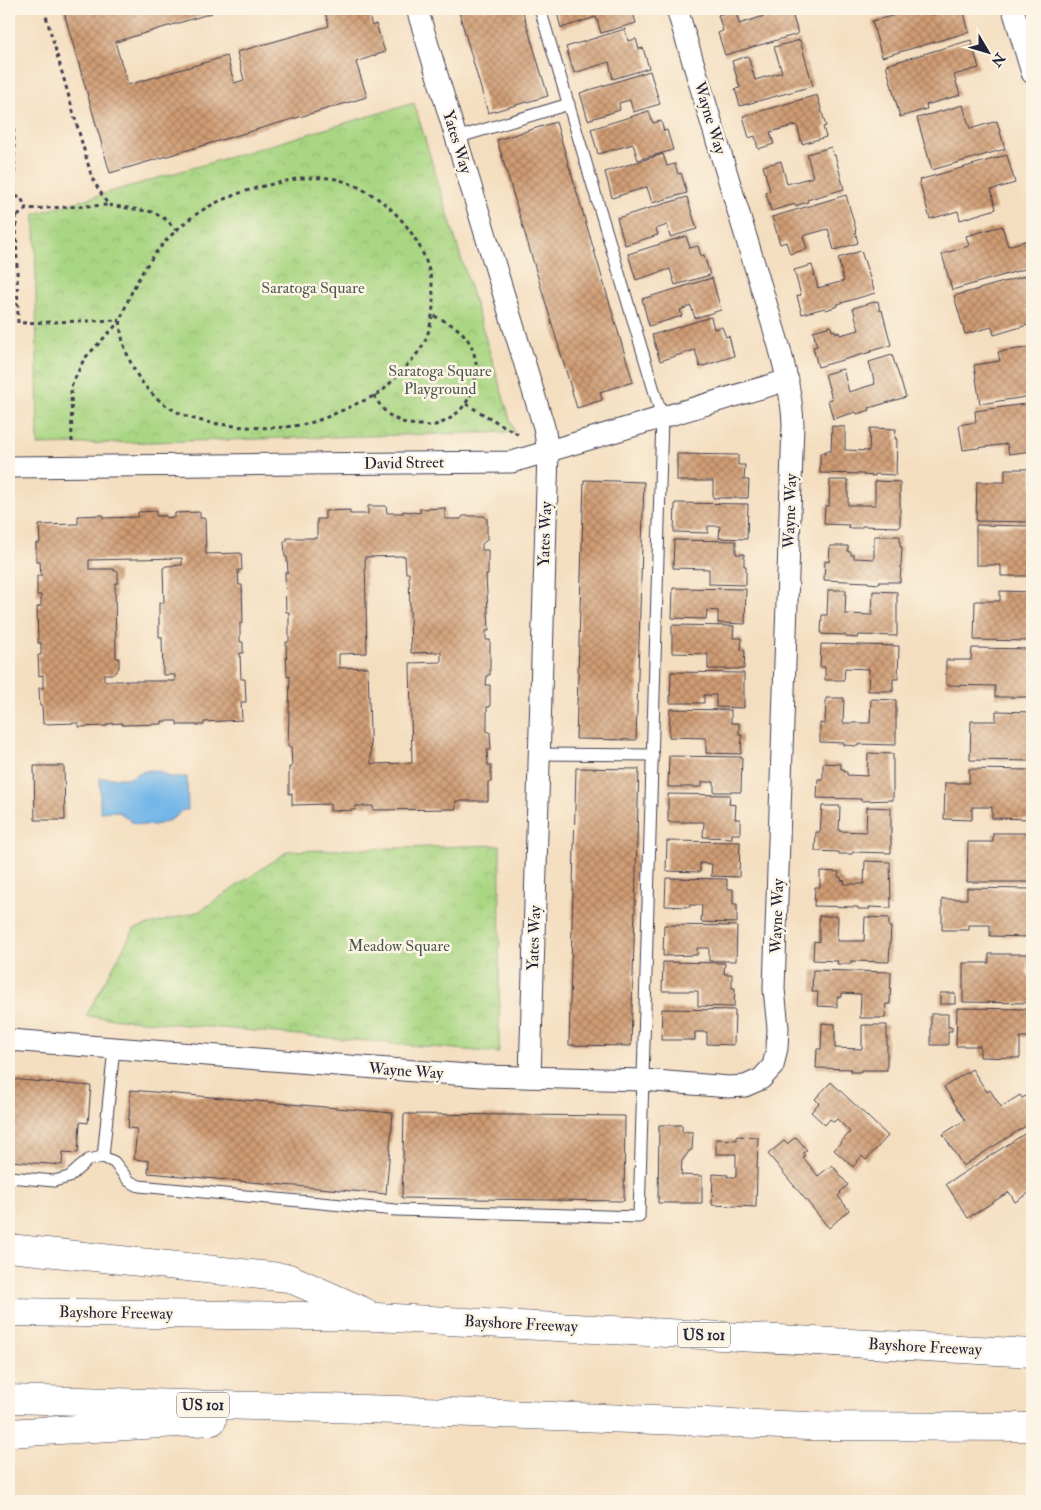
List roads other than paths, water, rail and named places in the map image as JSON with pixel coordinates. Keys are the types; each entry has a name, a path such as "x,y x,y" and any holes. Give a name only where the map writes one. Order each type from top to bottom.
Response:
{"highway":[{"path":"9,1248 289,1278 376,1316"},
{"name":"Bayshore Freeway","path":"9,1312 376,1316 1032,1353"},
{"name":"US 101","path":"9,1399 397,1410 809,1426 1032,1427"},
{"path":"9,1432 397,1410"}],"street":[{"name":"Yates Way","path":"417,9 544,427 548,451 530,1078"},
{"name":"Wayne Way","path":"9,1040 464,1075 644,1080 729,1087 745,1086 761,1079 772,1066 777,1048 778,1028 775,979 793,424 792,400 788,380 677,9"},
{"path":"1013,9 1032,73"},
{"name":"David Street","path":"9,467 512,462 788,380"}],"lane":[{"path":"9,1176 54,1181 68,1177 88,1160 103,1157 114,1162 129,1181 139,1186 396,1210 639,1217 662,417 540,9"},
{"path":"456,138 569,104"},
{"path":"539,754 653,755"},
{"path":"103,1157 114,1048"}],"water":[{"path":"150,770 159,771 168,777 187,777 188,810 183,810 166,822 153,825 132,822 117,811 100,812 100,778 131,778 138,773"}],"park label":[{"name":"Saratoga Square","path":"313,288"},
{"name":"Saratoga Square Playground","path":"440,380"},
{"name":"Meadow Square","path":"399,946"}]}
